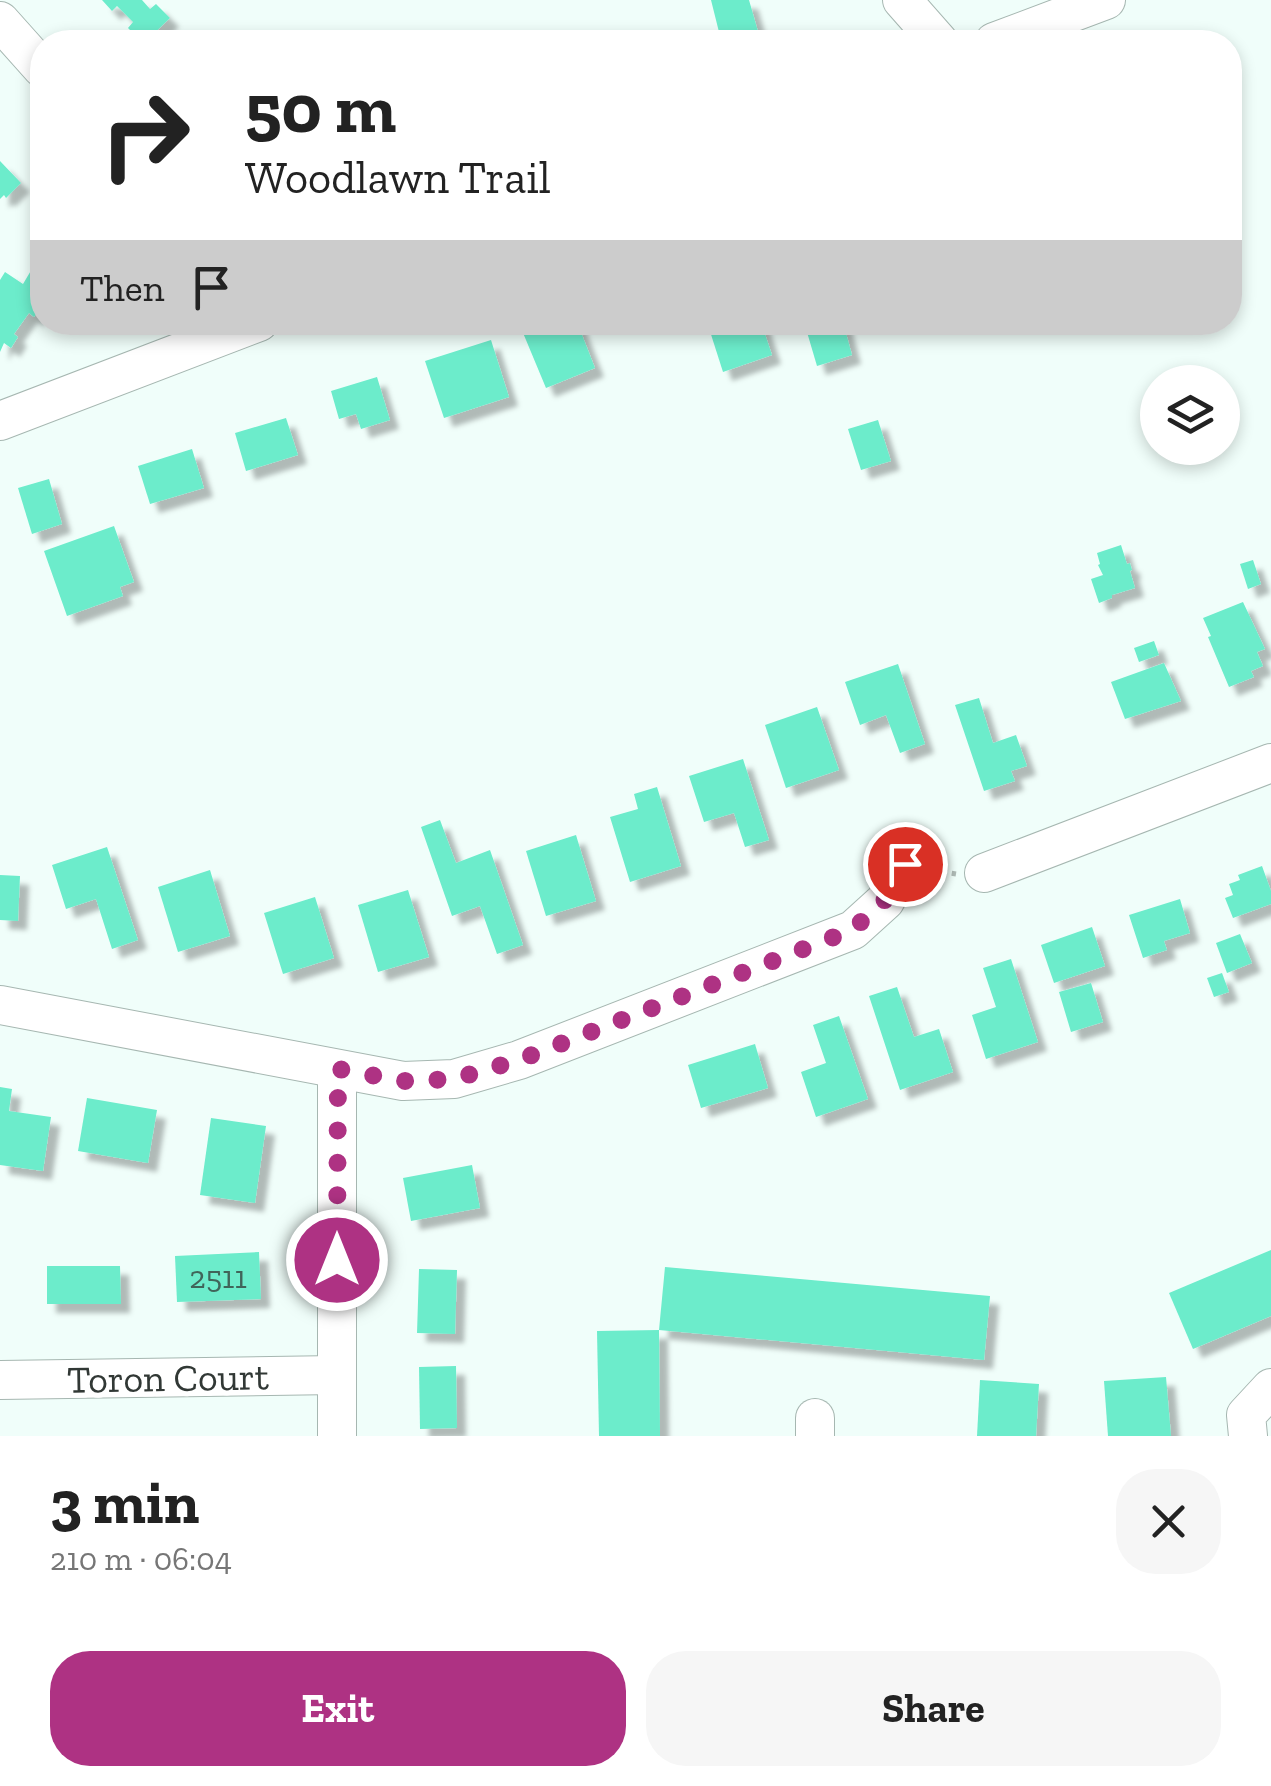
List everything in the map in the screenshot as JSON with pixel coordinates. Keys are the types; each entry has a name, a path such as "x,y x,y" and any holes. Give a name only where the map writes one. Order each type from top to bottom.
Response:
{"street":[{"path":"902,0 929,30"},
{"path":"1026,30 1106,0"},
{"path":"0,21 30,55"},
{"path":"0,421 172,338"},
{"path":"984,873 1271,763"},
{"path":"0,1005 403,1081 454,1079 519,1060 852,930 884,901 905,864"},
{"path":"337,1436 338,1069"},
{"name":"Toron Court","path":"0,1380 336,1376"},
{"path":"1248,1436 1246,1415 1271,1388"}],"path":[{"path":"905,864 973,879 984,873"}],"building":[{"path":"102,0 142,0 150,9 156,4 170,18 158,30 130,30 133,22 117,6 112,11"},
{"path":"711,0 749,0 758,30 718,30"},
{"path":"0,161 21,183 0,199"},
{"path":"5,272 23,284 30,272 30,314 14,334 18,337 11,348 4,343 0,352 0,280"},
{"path":"524,335 582,335 595,368 546,388"},
{"path":"711,335 765,335 772,355 723,372"},
{"path":"808,335 847,335 852,355 817,366"},
{"path":"491,340 509,397 444,418 425,361"},
{"path":"377,377 390,420 361,429 356,414 339,419 331,391"},
{"path":"286,418 298,455 246,471 235,433"},
{"path":"878,420 891,461 861,470 848,429"},
{"path":"192,449 204,488 150,504 138,466"},
{"path":"49,479 62,524 32,534 18,488"},
{"path":"114,526 134,582 120,587 123,596 67,616 44,551"},
{"path":"1121,545 1135,588 1099,603 1091,579 1103,575 1097,553"},
{"path":"1253,560 1261,584 1248,589 1240,564"},
{"path":"1243,602 1265,649 1257,652 1263,666 1251,671 1254,677 1229,687 1203,618"},
{"path":"1154,641 1159,655 1139,662 1134,648"},
{"path":"1164,663 1181,701 1125,719 1111,682"},
{"path":"898,664 925,744 900,753 886,715 860,725 845,682"},
{"path":"979,698 993,743 1016,735 1027,766 1011,771 1015,781 984,791 955,705"},
{"path":"817,707 839,770 786,788 765,725"},
{"path":"743,759 769,840 745,847 734,813 704,822 689,776"},
{"path":"657,787 681,866 630,882 610,817 638,809 634,794"},
{"path":"440,820 456,863 490,850 523,945 497,954 480,906 452,916 421,827"},
{"path":"576,835 596,901 546,916 526,851"},
{"path":"107,847 138,940 112,949 96,899 66,909 52,865"},
{"path":"1262,866 1271,904 1233,918 1225,898 1233,895 1229,884 1240,880 1238,875"},
{"path":"210,870 230,936 178,952 158,887"},
{"path":"0,875 20,876 18,921 0,920"},
{"path":"408,890 429,957 378,972 358,905"},
{"path":"315,897 334,958 283,974 264,913"},
{"path":"1180,899 1190,933 1164,941 1167,950 1143,958 1129,915"},
{"path":"1092,927 1105,966 1054,983 1041,945"},
{"path":"1240,934 1252,963 1227,973 1216,943"},
{"path":"1011,959 1038,1042 986,1059 972,1015 996,1007 983,968"},
{"path":"1222,973 1229,992 1214,997 1207,978"},
{"path":"1091,983 1103,1022 1071,1032 1059,992"},
{"path":"897,987 914,1037 939,1029 953,1072 900,1090 869,996"},
{"path":"839,1016 868,1099 816,1117 801,1072 826,1063 813,1025"},
{"path":"755,1044 768,1088 701,1108 688,1065"},
{"path":"0,1087 12,1089 9,1111 51,1117 43,1171 0,1165"},
{"path":"87,1098 157,1110 148,1163 78,1151"},
{"path":"211,1118 266,1126 255,1203 200,1195"},
{"path":"472,1165 480,1208 411,1221 403,1178"},
{"path":"1271,1250 1271,1316 1193,1349 1169,1293"},
{"path":"259,1252 261,1299 177,1302 175,1256"},
{"path":"47,1266 120,1266 121,1304 47,1304"},
{"path":"665,1267 990,1296 984,1360 659,1330"},
{"path":"419,1269 457,1270 455,1334 417,1333"},
{"path":"659,1330 660,1436 599,1436 597,1331"},
{"path":"456,1366 457,1428 420,1429 419,1367"},
{"path":"1166,1377 1171,1436 1108,1436 1104,1381"},
{"path":"980,1380 1039,1384 1036,1436 977,1436"}],"route":[{"path":"337,1260 338,1069 403,1081 454,1079 519,1060 852,930 884,901 905,864"}]}
